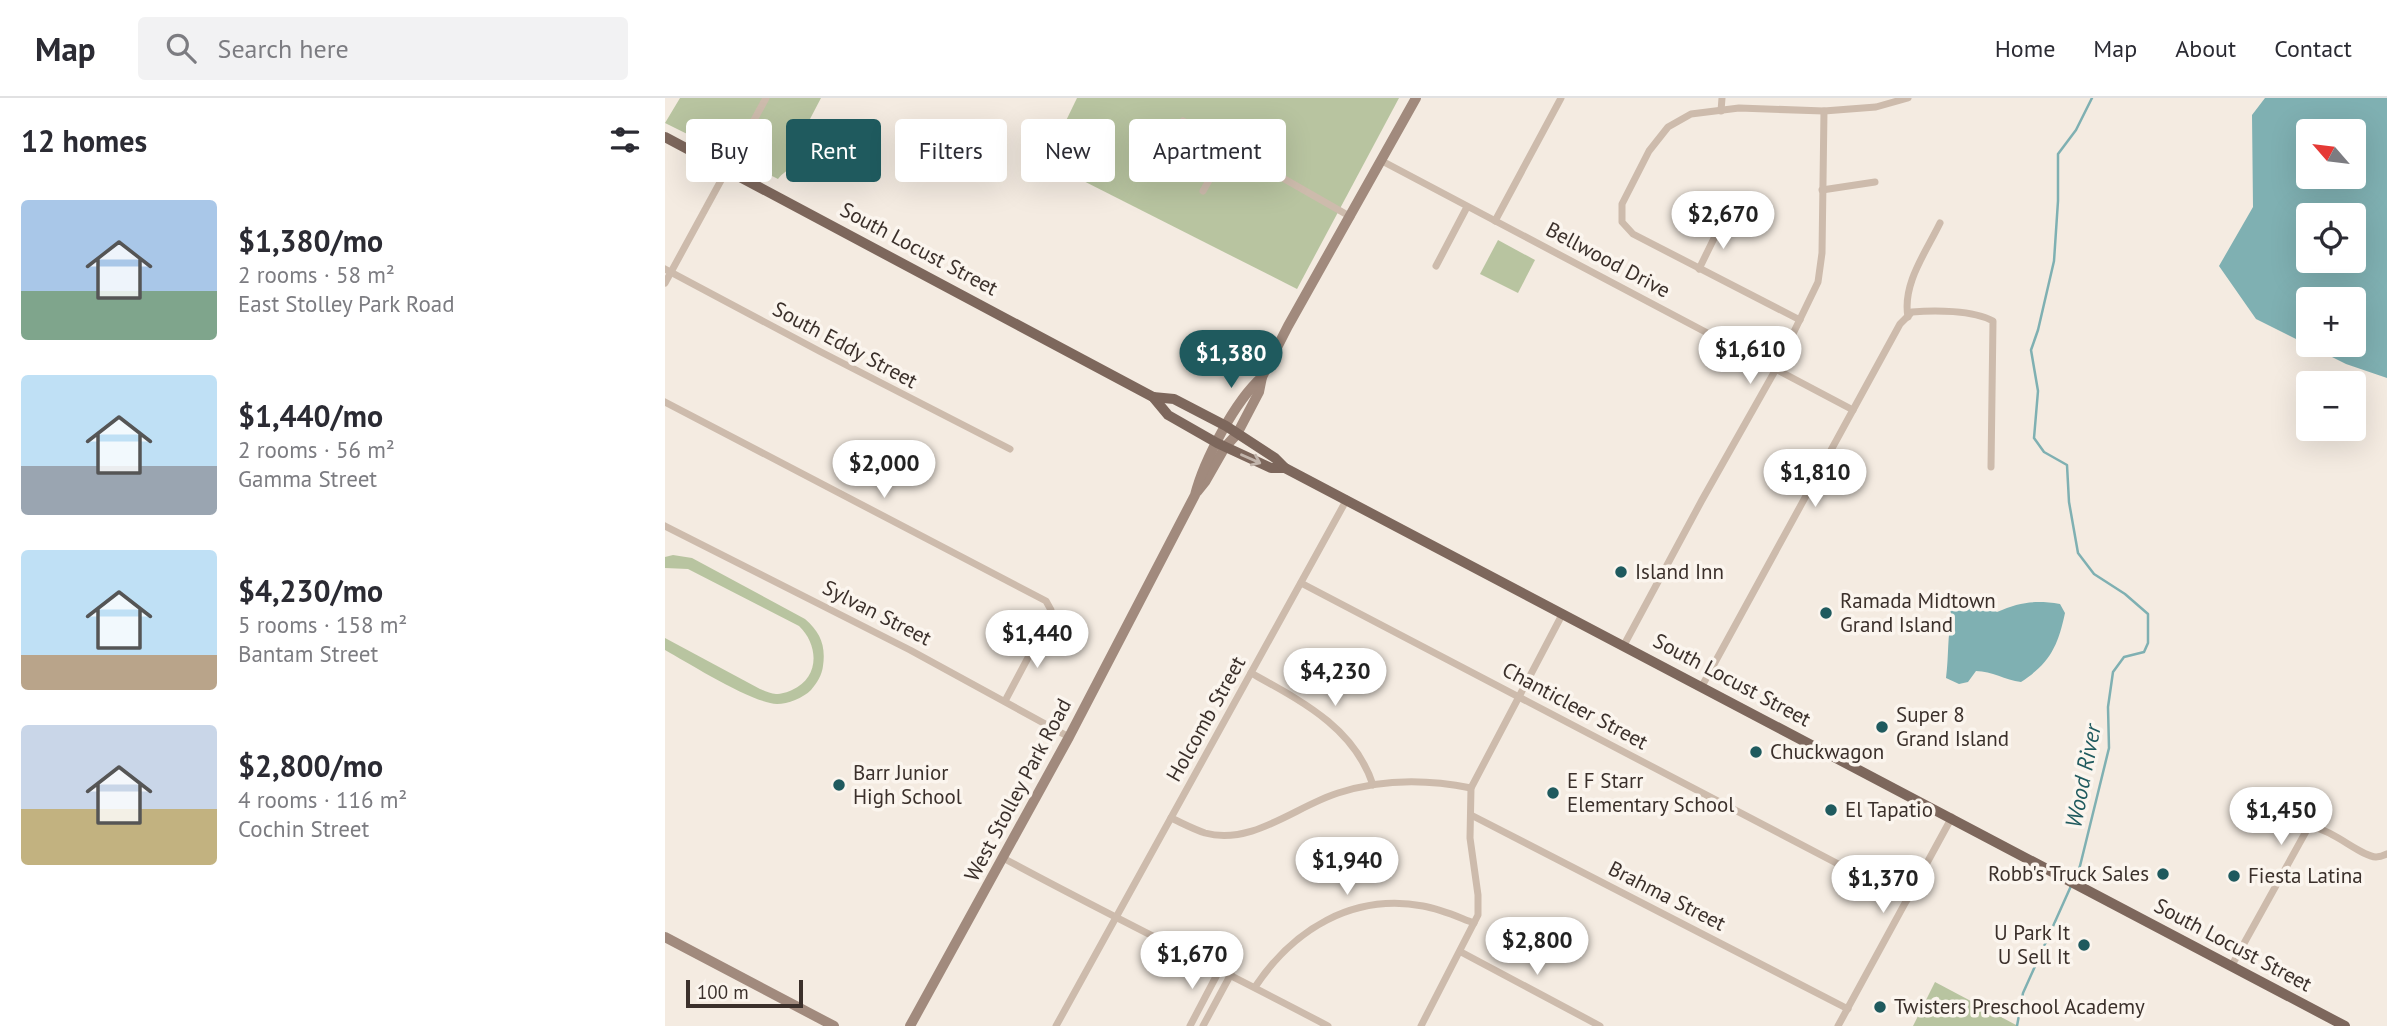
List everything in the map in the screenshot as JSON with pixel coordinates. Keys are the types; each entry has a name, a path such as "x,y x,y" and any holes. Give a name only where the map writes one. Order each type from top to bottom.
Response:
{"main road":[{"path":"1262,377 1416,98"},
{"name":"South Locust Street","path":"665,137 686,148"},
{"name":"South Locust Street","path":"750,182 1153,397 1168,415 1221,445 1271,468 1285,468"},
{"name":"West Stolley Park Road","path":"911,1026 1069,737 1195,495 1199,479 1221,445 1226,426 1250,388 1262,377"},
{"name":"West Stolley Park Road","path":"1221,445 1237,433 1259,392 1262,377"},
{"name":"South Locust Street","path":"1153,397 1174,399 1226,426 1275,458 1285,468 2345,1026"},
{"path":"665,937 834,1026"}],"street":[{"path":"755,119 766,98"},
{"path":"1495,221 1561,98"},
{"path":"1721,98 1721,111"},
{"path":"1800,320 1633,234 1622,222 1622,204 1649,151 1668,127 1691,114 1739,108 1824,111 1876,107 1908,98"},
{"path":"1624,646 1776,369 1818,282 1822,253 1824,111"},
{"name":"Bellwood Drive","path":"1382,161 1853,410"},
{"path":"1286,180 1351,217"},
{"path":"665,283 668,271 720,182"},
{"path":"1203,191 1208,182"},
{"path":"1822,190 1875,182"},
{"path":"1436,265 1467,207"},
{"path":"1699,269 1723,220"},
{"path":"1908,317 1907,291 1940,223"},
{"name":"South Eddy Street","path":"668,271 1010,449"},
{"path":"1702,686 1901,324 1912,312 1930,310 1985,316 1993,321 1991,467"},
{"path":"665,402 1046,601 1051,610 1045,626 1005,701"},
{"name":"Holcomb Street","path":"1056,1026 1347,499"},
{"name":"Sylvan Street","path":"665,526 863,625 1069,737"},
{"name":"Chanticleer Street","path":"1301,583 1907,900"},
{"path":"1421,1026 1478,915 1470,838 1471,788 1563,613"},
{"path":"1251,673 1310,706 1335,727 1357,754 1373,785"},
{"path":"1171,818 1208,834 1225,835 1274,823 1338,793 1373,785 1443,782 1471,788"},
{"name":"Brahma Street","path":"1471,815 1848,1009"},
{"path":"1838,1026 1952,817"},
{"path":"2232,965 2309,826 2331,832 2369,855 2378,858 2387,854"},
{"path":"1003,858 1328,1026"},
{"path":"1255,987 1301,934 1336,914 1383,903 1404,903 1426,906 1474,923"},
{"path":"1461,952 1600,1026"},
{"path":"1190,1026 1220,969"},
{"path":"1203,1026 1231,974"}],"green space":[{"path":"680,98 821,98 810,119 786,119 786,170 778,179 772,176 772,119 686,119 686,133 665,123"},
{"path":"1077,98 1399,98 1297,289 1086,182 1115,182 1115,119 1067,119"},
{"path":"1498,240 1535,260 1518,293 1480,274"},
{"path":"673,555 692,558 805,619 818,634 824,652 820,676 811,690 786,703 766,702 721,682 665,650 665,638 774,694 801,685 808,678 813,661 810,642 799,626 688,569 665,568 665,557"},
{"path":"1935,982 2018,1026 1913,1026"}],"water":[{"path":"2265,98 2387,98 2387,378 2332,357 2366,357 2366,287 2296,287 2296,339 2256,319 2219,266 2253,207 2252,115"},
{"path":"1973,599 1997,612 2028,603 2060,604 2065,613 2056,644 2046,661 2021,682 1976,671 1968,682 1959,684 1946,678 1952,615 1949,609 1957,600"}],"waterway":[{"name":"Wood River","path":"2074,880 2080,866 2109,748 2108,707 2113,672 2124,657 2144,652 2148,643 2148,614 2125,594 2094,574 2078,553 2069,502 2067,465 2044,452 2034,438 2038,391 2031,350 2054,261 2058,154 2076,130 2092,98"},
{"name":"Wood River","path":"2017,1026 2023,993 2071,886"}],"place":[{"name":"Island Inn","path":"1621,572"},
{"name":"Ramada Midtown Grand Island","path":"1826,613"},
{"name":"Super 8 Grand Island","path":"1882,727"},
{"name":"Chuckwagon","path":"1756,752"},
{"name":"Barr Junior High School","path":"839,785"},
{"name":"E F Starr Elementary School","path":"1553,793"},
{"name":"El Tapatio","path":"1831,810"},
{"name":"Robb's Truck Sales","path":"2163,874"},
{"name":"Fiesta Latina","path":"2234,876"},
{"name":"U Park It U Sell It","path":"2084,945"},
{"name":"Twisters Preschool Academy","path":"1880,1007"}]}
